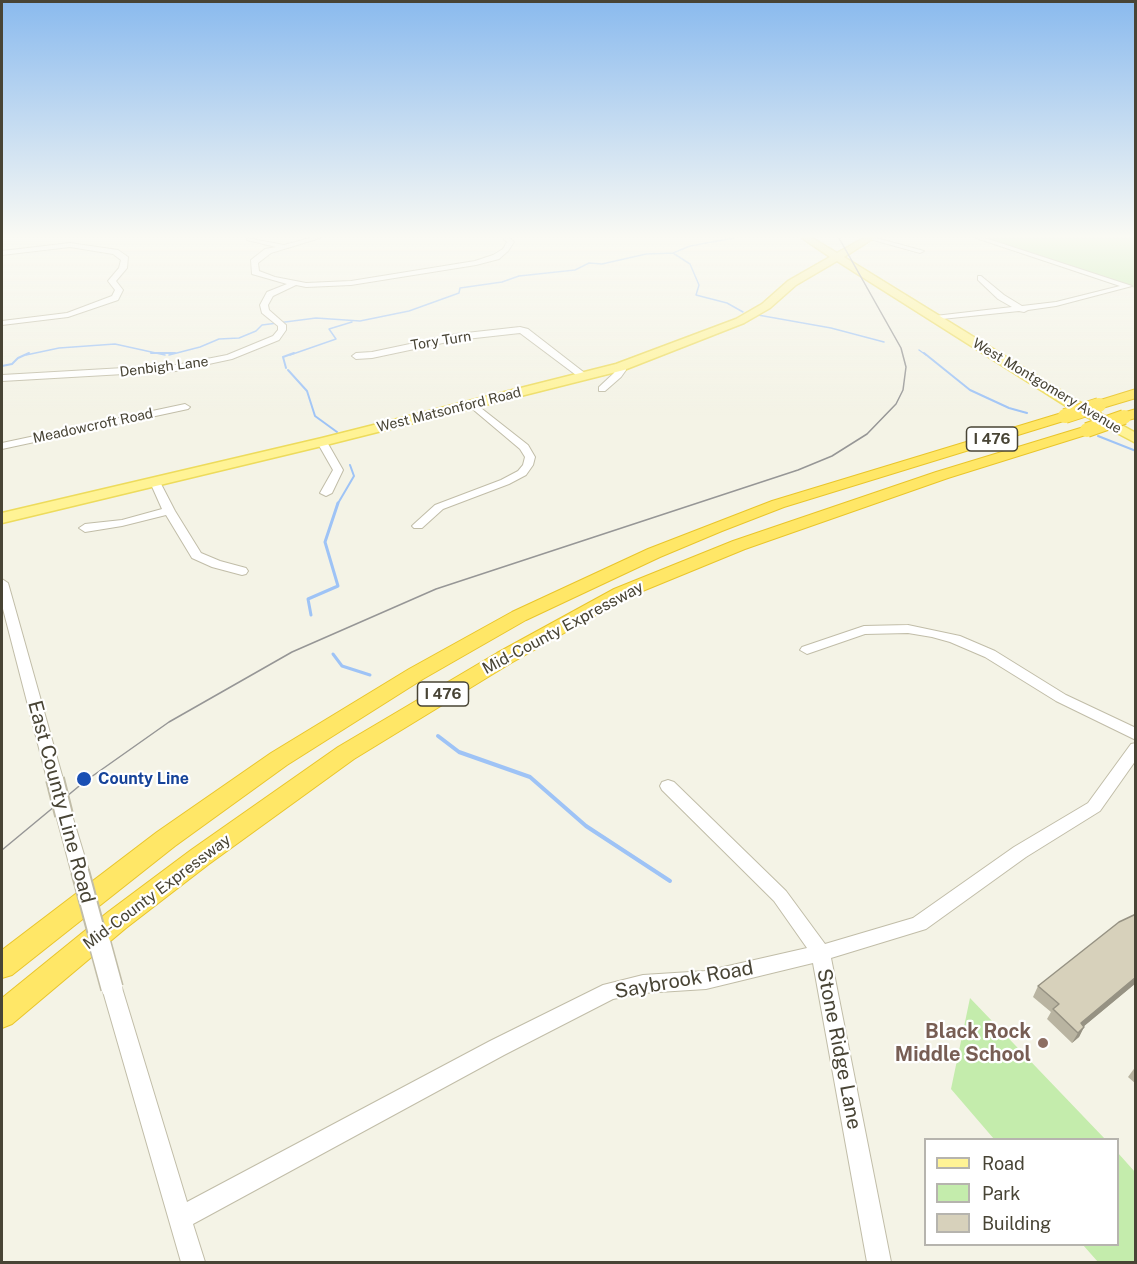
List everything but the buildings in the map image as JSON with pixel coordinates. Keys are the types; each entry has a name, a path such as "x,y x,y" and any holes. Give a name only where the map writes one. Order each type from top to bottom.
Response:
{"highway":[{"name":"Mid-County Expressway","path":"2,966 166,839 279,759 416,674 519,616 654,553 778,504 1136,393"},
{"name":"Mid-County Expressway","path":"2,1015 117,920 346,753 504,658 621,593 739,545 942,475 1130,415"}],"main road":[{"name":"West Matsonford Road","path":"2,518 322,442 620,367 740,321 766,306 776,297"},
{"name":"West Montgomery Avenue","path":"898,297 1136,440"}],"street":[{"path":"2,323 68,315 87,310 115,297"},
{"name":"Denbigh Lane","path":"2,378 120,373 207,363 276,338 282,330 278,321 265,310 264,305 268,297"},
{"path":"1001,297 1024,310"},
{"path":"934,318 1024,310 1093,297"},
{"name":"Tory Turn","path":"356,356 372,355 457,337 520,330 525,331 583,376"},
{"path":"602,389 618,375 620,367"},
{"path":"418,526 440,507 505,482 522,473 528,465 530,457 524,447 472,404"},
{"name":"Meadowcroft Road","path":"2,446 185,407"},
{"path":"322,442 338,470 326,493"},
{"path":"155,482 169,511 196,555 216,564 242,571"},
{"path":"85,528 122,523 169,511"},
{"name":"East County Line Road","path":"2,583 112,988 193,1263"},
{"path":"807,650 864,630 908,629 933,633 955,639 990,654 1061,698 1136,735"},
{"name":"Saybrook Road","path":"180,1218 497,1048 609,991 643,984 706,980 821,953 919,924 1020,852 1094,807 1136,748"},
{"name":"Stone Ridge Lane","path":"668,786 780,896 821,953 879,1263"}],"green space":[{"path":"970,998 1104,1138 993,1138 951,1089"},
{"path":"1119,1154 1135,1172 1135,1262 1098,1262 1084,1246 1119,1246"}],"waterway":[{"path":"169,355 200,347 219,339 239,338 256,331 262,325 316,318 360,321 409,311 448,297"},
{"path":"704,297 727,303 743,312"},
{"path":"758,315 831,328 884,342"},
{"path":"290,355 336,339 329,329 352,322"},
{"path":"26,355 59,348 115,344 156,353"},
{"path":"919,350 926,355"},
{"path":"2,366 12,364 29,353"},
{"path":"151,353 156,353"},
{"path":"156,353 175,353"},
{"path":"156,353 165,355"},
{"path":"286,368 283,357 294,353"},
{"path":"924,353 970,390 1009,408 1027,413"},
{"path":"288,370 307,391 315,416 337,432"},
{"path":"1098,436 1136,451"},
{"path":"338,504 354,476 350,465"},
{"path":"311,615 308,599 338,586 325,542 338,504"},
{"path":"333,654 342,666 370,675"},
{"path":"438,736 459,752 530,777 586,826 670,881"}],"tram line":[{"path":"2,850 84,782 169,722 292,652 436,589 798,470 832,456 867,434 896,404 903,390 906,367 901,348 872,297"}],"place":[{"name":"County Line","path":"84,779"},
{"name":"Black Rock Middle School","path":"1043,1043"}]}
